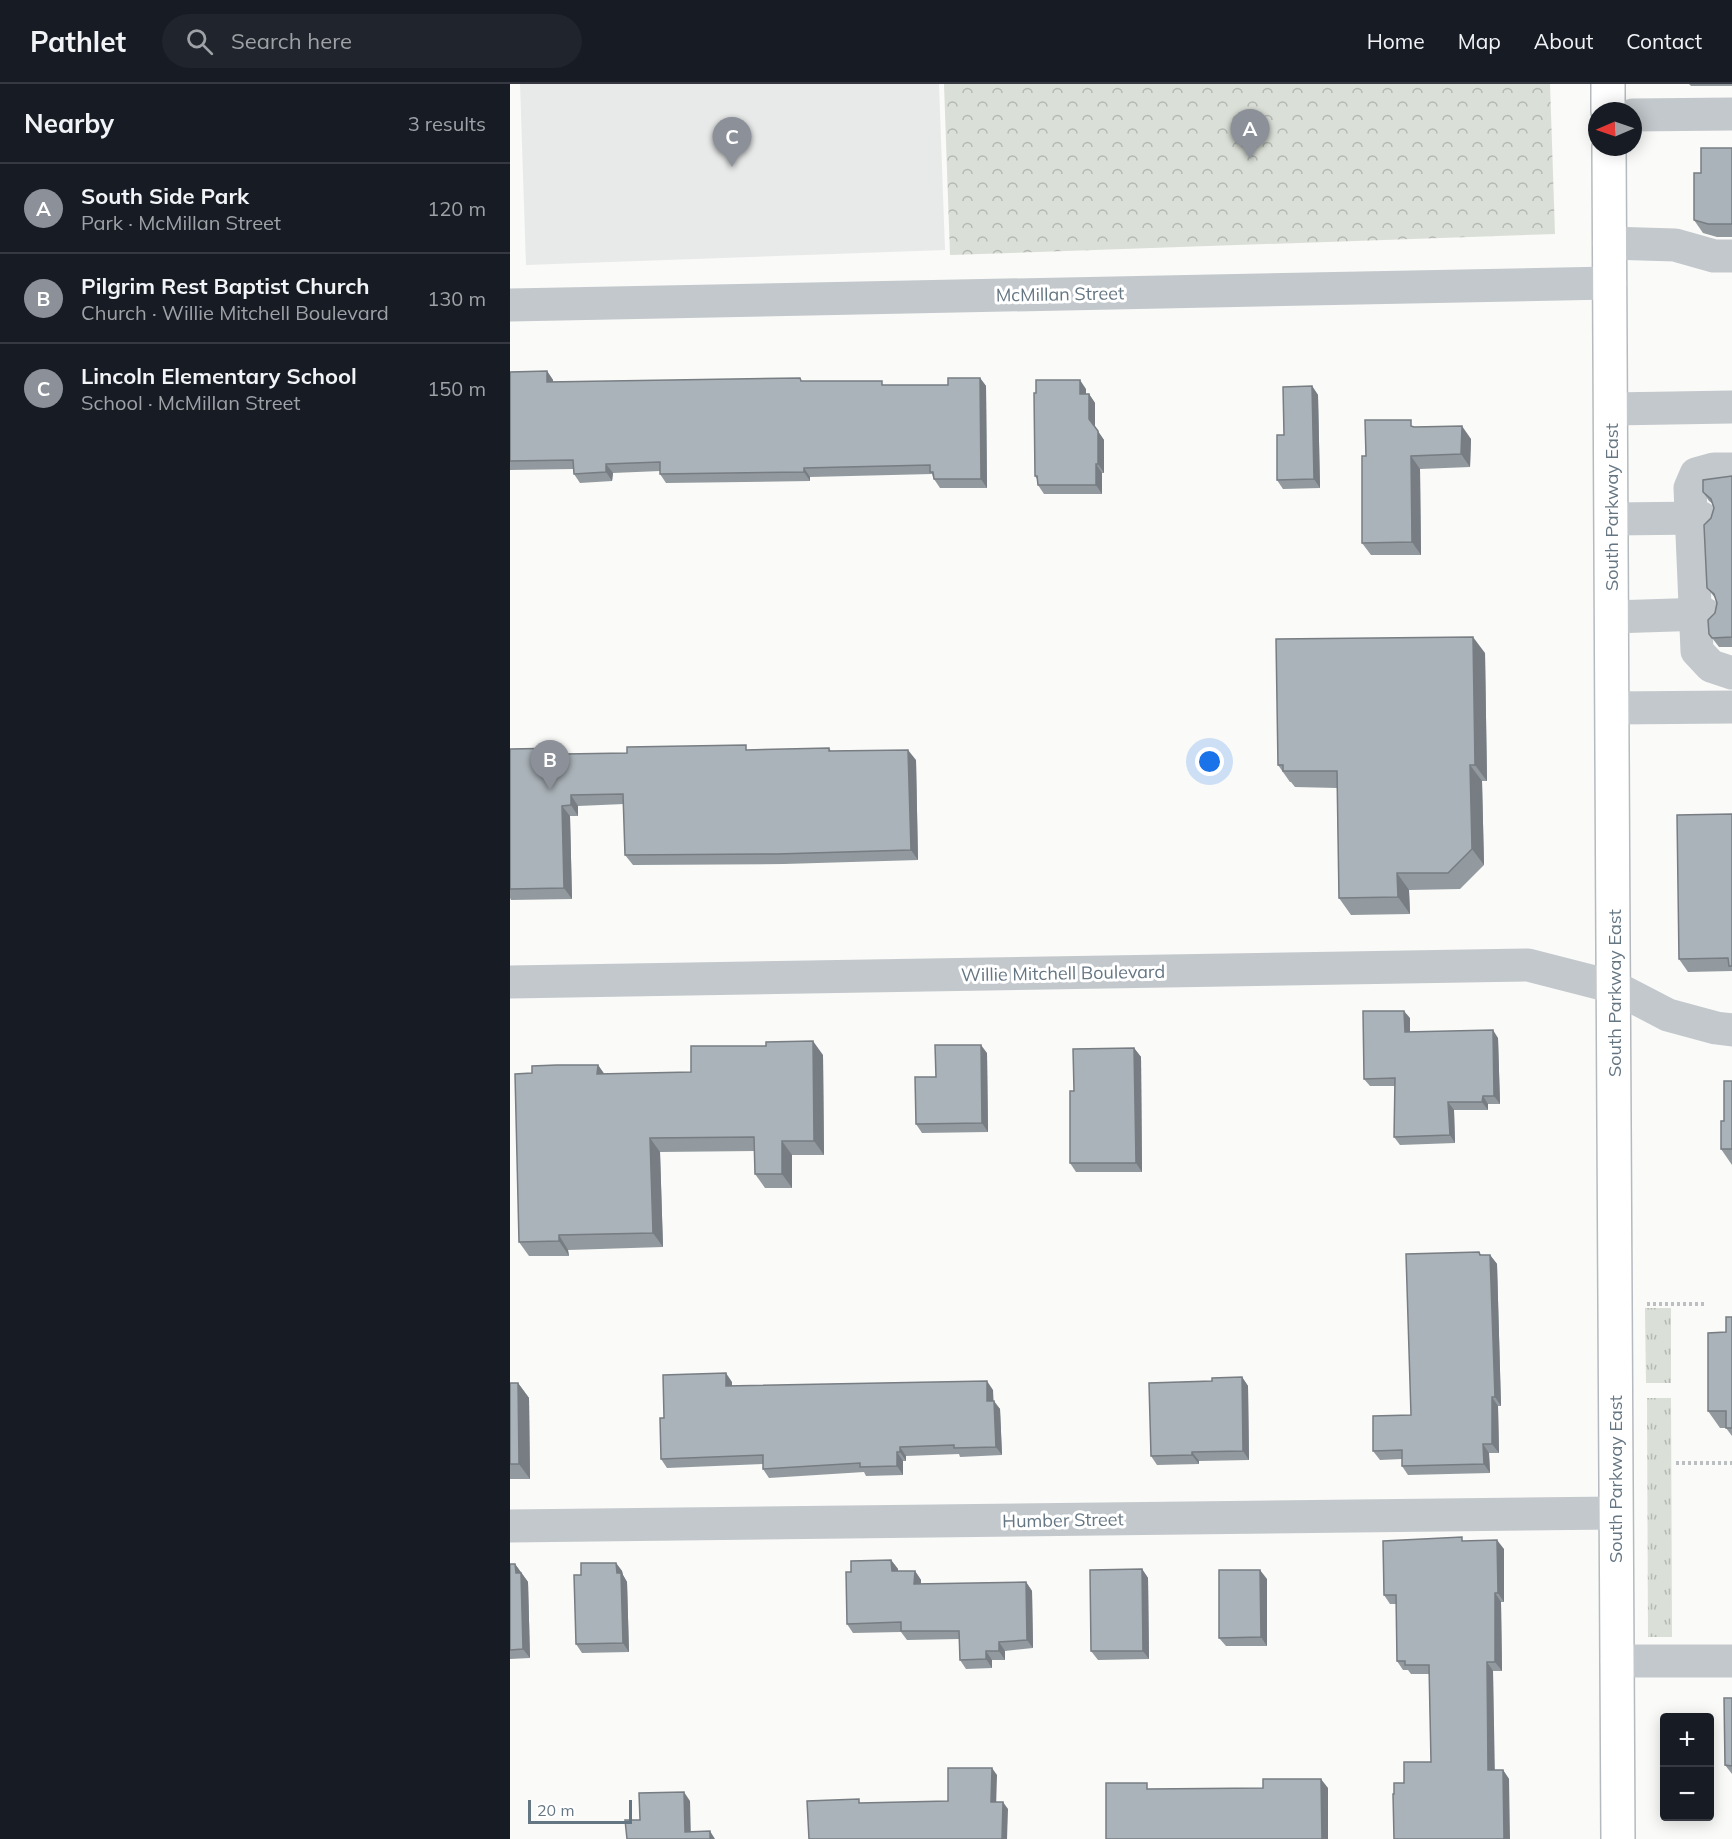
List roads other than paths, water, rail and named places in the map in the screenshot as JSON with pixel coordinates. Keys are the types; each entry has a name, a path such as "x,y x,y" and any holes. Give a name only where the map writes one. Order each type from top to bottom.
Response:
{"main road":[{"path":"1608,84 1608,102"},
{"name":"South Parkway East","path":"1609,156 1618,1839"}],"street":[{"path":"1642,115 1732,114"},
{"path":"1609,243 1675,245 1714,256 1732,256"},
{"name":"McMillan Street","path":"510,305 1610,284"},
{"path":"1611,409 1732,407"},
{"path":"1732,469 1714,469 1696,474 1690,488 1697,518 1700,614 1697,651 1711,666 1732,673"},
{"path":"1612,519 1697,518"},
{"path":"1612,617 1700,614"},
{"path":"1613,708 1732,707"},
{"name":"Willie Mitchell Boulevard","path":"510,982 1528,965 1614,987 1668,1015 1732,1030"},
{"name":"Humber Street","path":"510,1527 1616,1513"},
{"path":"1617,1661 1732,1661"}],"place":[{"name":"South Side Park","path":"1250,159"},
{"name":"Lincoln Elementary School","path":"732,167"},
{"name":"Pilgrim Rest Baptist Church","path":"550,790"}]}
